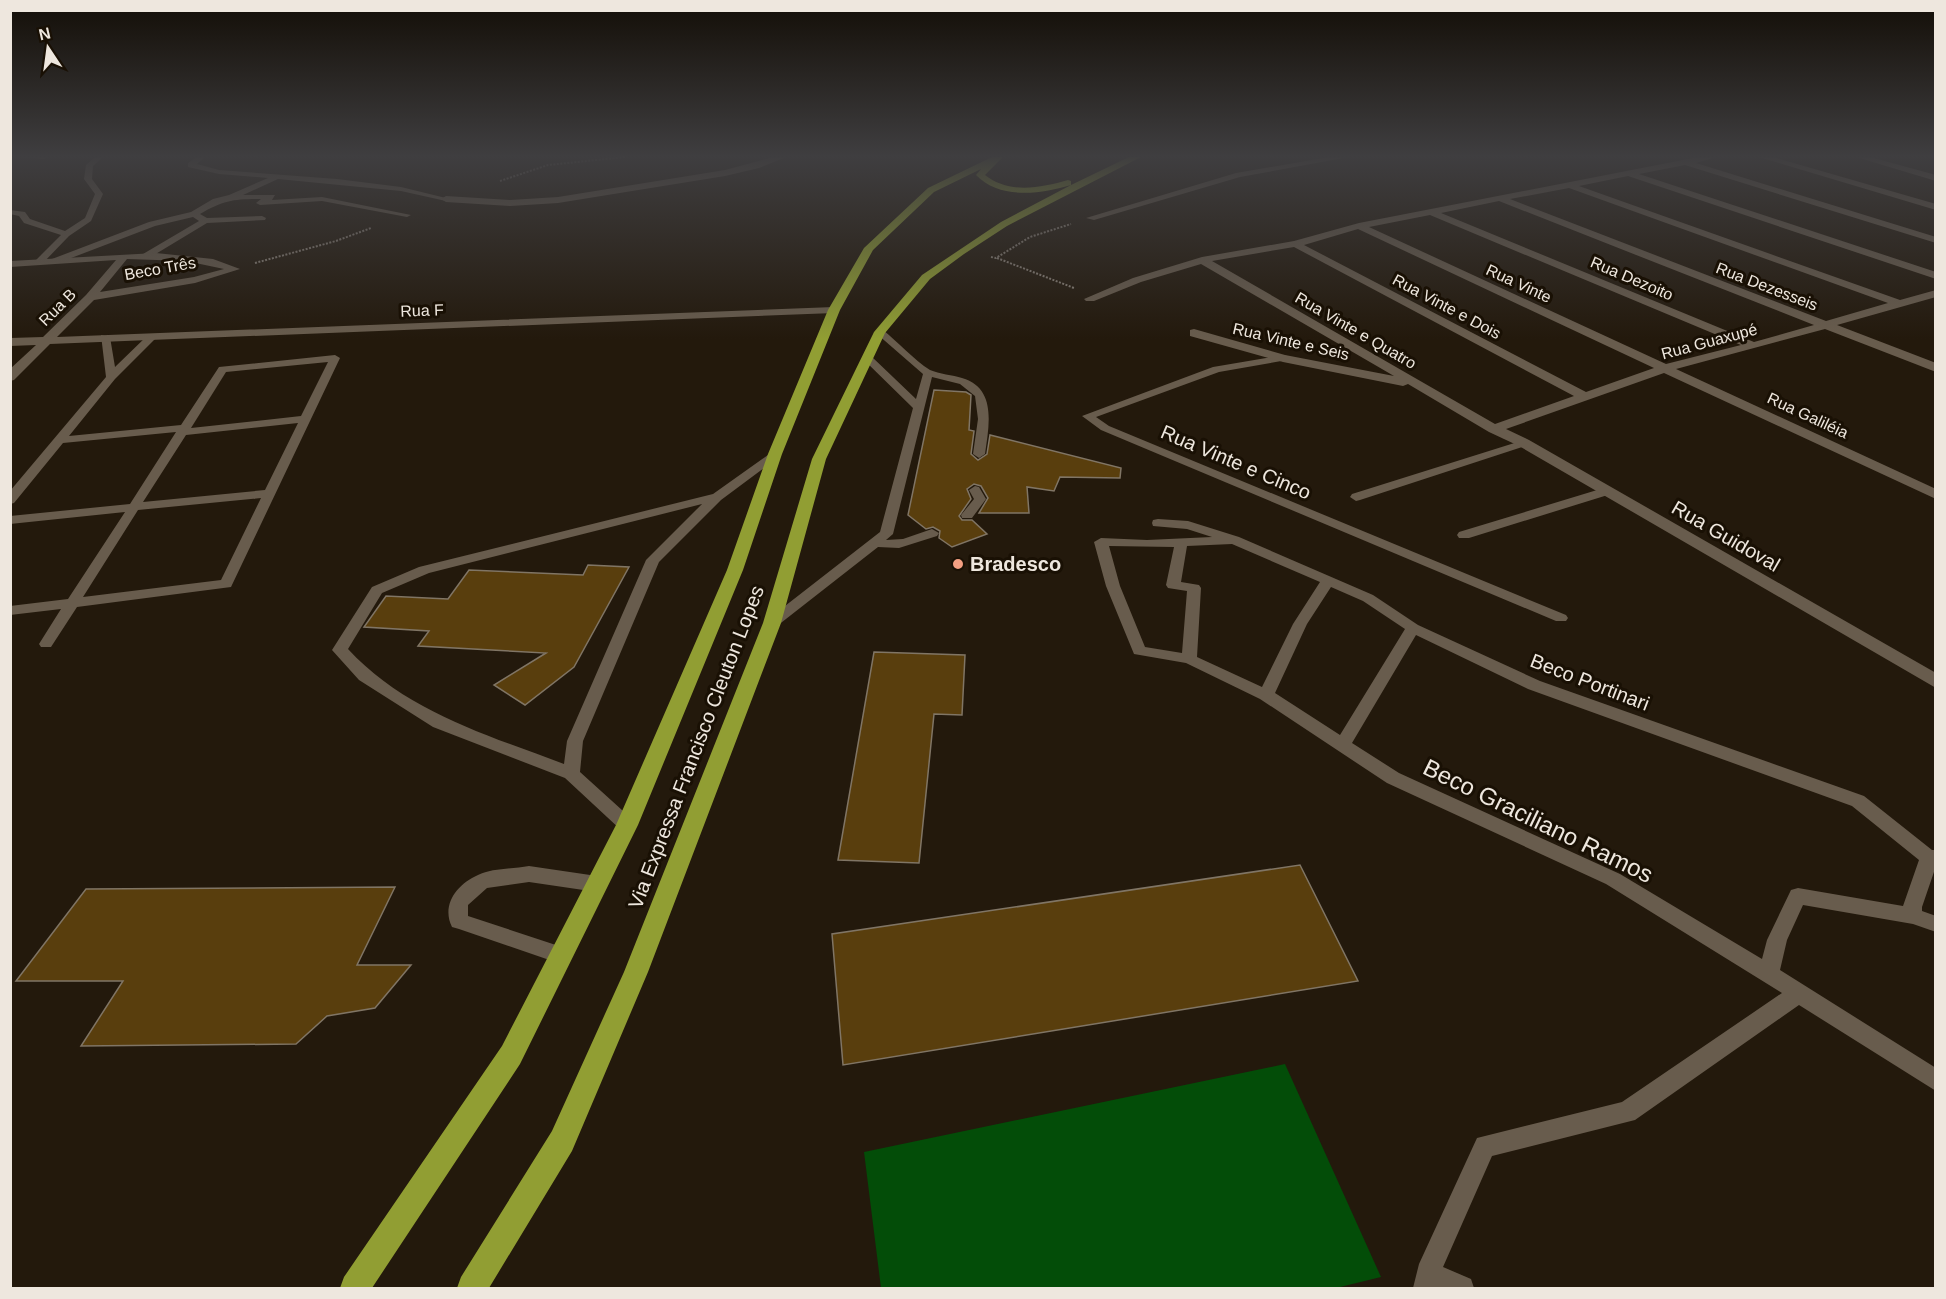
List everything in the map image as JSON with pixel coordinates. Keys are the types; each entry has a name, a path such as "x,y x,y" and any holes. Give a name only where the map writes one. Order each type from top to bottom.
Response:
{"highway":[{"name":"Via Expressa Francisco Cleuton Lopes","path":"355,1288 511,1055 627,825 735,570 775,454 834,310 869,248 901,218"},
{"name":"Via Expressa Francisco Cleuton Lopes","path":"472,1288 562,1141 636,972 772,623 819,459 880,332 926,277 960,252 1016,218"}],"street":[{"path":"1090,299 1137,280 1202,260 1295,244 1359,226 1402,218"},
{"name":"Rua Dezoito","path":"1445,218 1753,346"},
{"name":"Rua Dezesseis","path":"1549,218 1935,368"},
{"path":"1659,218 1898,303"},
{"path":"1760,218 1935,276"},
{"path":"1864,218 1935,240"},
{"name":"Rua Vinte","path":"1359,226 1666,369"},
{"name":"Rua Vinte e Dois","path":"1295,244 1584,396"},
{"path":"10,264 146,256"},
{"name":"Beco Três","path":"90,297 195,280 235,269 218,261 146,256"},
{"name":"Rua B","path":"10,377 90,297 124,257"},
{"name":"Rua Vinte e Quatro","path":"1202,260 1494,429"},
{"name":"Rua Guaxupé","path":"1494,429 1666,369 1935,293"},
{"name":"Rua F","path":"10,342 834,310"},
{"name":"Rua Vinte e Seis","path":"1194,333 1283,358 1417,384"},
{"name":"Rua Galiléia","path":"1666,369 1935,495"},
{"name":"Rua Guidoval","path":"1494,429 1524,442 1935,682"}],"lane":[{"path":"25,218 27,221 66,234"},
{"path":"39,262 66,234 89,218"},
{"path":"55,261 152,224 179,218"},
{"path":"200,218 205,221"},
{"path":"146,256 205,221 262,218"},
{"path":"880,332 928,373 957,377 969,382 980,394 985,411 979,454"},
{"path":"10,500 111,377 153,336"},
{"path":"105,337 111,377"},
{"path":"10,611 72,603 226,584 334,358 223,369 183,430 134,507 72,603 46,644"},
{"path":"867,358 918,407"},
{"name":"Rua Vinte e Cinco","path":"1283,358 1216,369 1088,416 1105,428 1561,618"},
{"path":"772,623 886,534 928,373"},
{"path":"59,440 305,419"},
{"path":"1356,497 1524,442"},
{"path":"571,774 575,741 653,560 717,497 775,454"},
{"path":"968,515 980,499 975,490"},
{"path":"1464,535 1607,491"},
{"path":"10,520 270,493"},
{"path":"627,825 571,774 440,723 364,676 340,650 376,590 424,570 717,497"},
{"name":"Beco Portinari","path":"1158,523 1188,525 1234,540 1368,598 1413,628 1534,685 1858,801 1932,858"},
{"path":"877,543 891,546 903,545 932,532"},
{"path":"1190,659 1194,588 1173,585 1181,543 1234,540"},
{"name":"Beco Graciliano Ramos","path":"1181,543 1101,542 1113,586 1139,651 1190,659 1266,695 1393,778 1613,879 1769,974 1935,1081"},
{"path":"1266,695 1300,624 1328,580"},
{"path":"1342,744 1356,725 1413,628"},
{"path":"1912,916 1912,907 1932,858"},
{"path":"561,955 459,921 458,902 482,881 529,874 597,884"},
{"path":"1769,974 1777,940 1798,896 1912,916 1935,924"},
{"path":"1462,1288 1427,1281 1485,1146 1627,1112 1798,994"}],"path":[{"path":"996,258 1030,237 1091,218"},
{"path":"960,252 996,258 1074,288 1090,299"}],"green space":[{"path":"1285,1064 1381,1277 1336,1288 881,1288 864,1152"}],"building":[{"path":"934,390 966,392 971,395 969,430 974,431 971,454 978,460 987,454 990,435 1121,468 1120,478 1060,477 1054,491 1027,487 1029,513 979,513 988,498 981,486 974,484 967,489 971,499 959,516 962,520 972,520 987,534 952,547 939,538 940,531 933,527 926,529 908,515"},
{"path":"588,565 629,567 574,667 525,705 494,685 546,653 418,646 429,631 364,627 386,596 448,599 469,570 583,575"},
{"path":"874,652 965,655 962,715 934,714 919,863 838,860"},
{"path":"1300,865 1358,981 843,1065 832,934"},
{"path":"395,887 357,965 411,965 375,1008 327,1016 296,1044 81,1046 123,981 16,981 86,889"}],"place":[{"name":"Bradesco","path":"958,564"}]}
